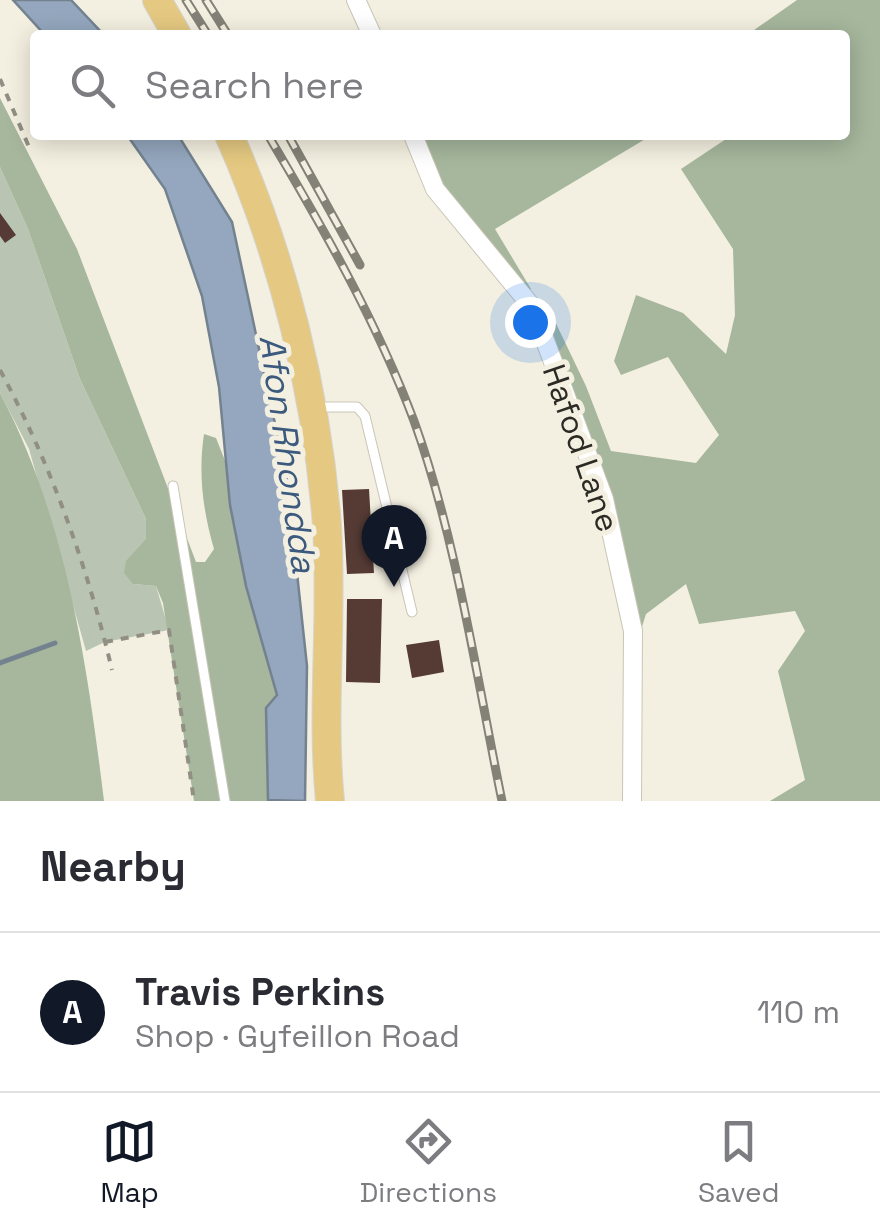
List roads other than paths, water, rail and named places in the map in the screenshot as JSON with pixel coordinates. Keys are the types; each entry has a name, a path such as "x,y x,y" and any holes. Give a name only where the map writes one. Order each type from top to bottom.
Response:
{"main road":[{"path":"156,0 174,30"},
{"path":"231,140 254,194 285,295 311,408 327,528 330,801"}],"street":[{"path":"356,0 370,30"},
{"name":"Hafod Lane","path":"415,140 435,189 533,308 604,499 634,631 632,801"}],"lane":[{"path":"311,408 347,405 357,407 365,416 412,612"},
{"path":"173,486 225,801"}],"water":[{"path":"13,0 71,0 99,30 40,30"},
{"path":"131,140 181,140 232,222 287,480 307,666 305,801 268,800 266,708 277,695 246,586 230,505 219,387 202,296 165,189"}],"waterway":[{"path":"0,663 55,643"}],"railway":[{"path":"186,0 205,30"},
{"path":"206,0 225,30"},
{"path":"271,140 366,311 414,421 454,560 502,801"},
{"path":"291,140 360,265"}],"place":[{"name":"Travis Perkins","path":"394,587"}],"water label":[{"name":"Afon Rhondda","path":"288,454"}]}
